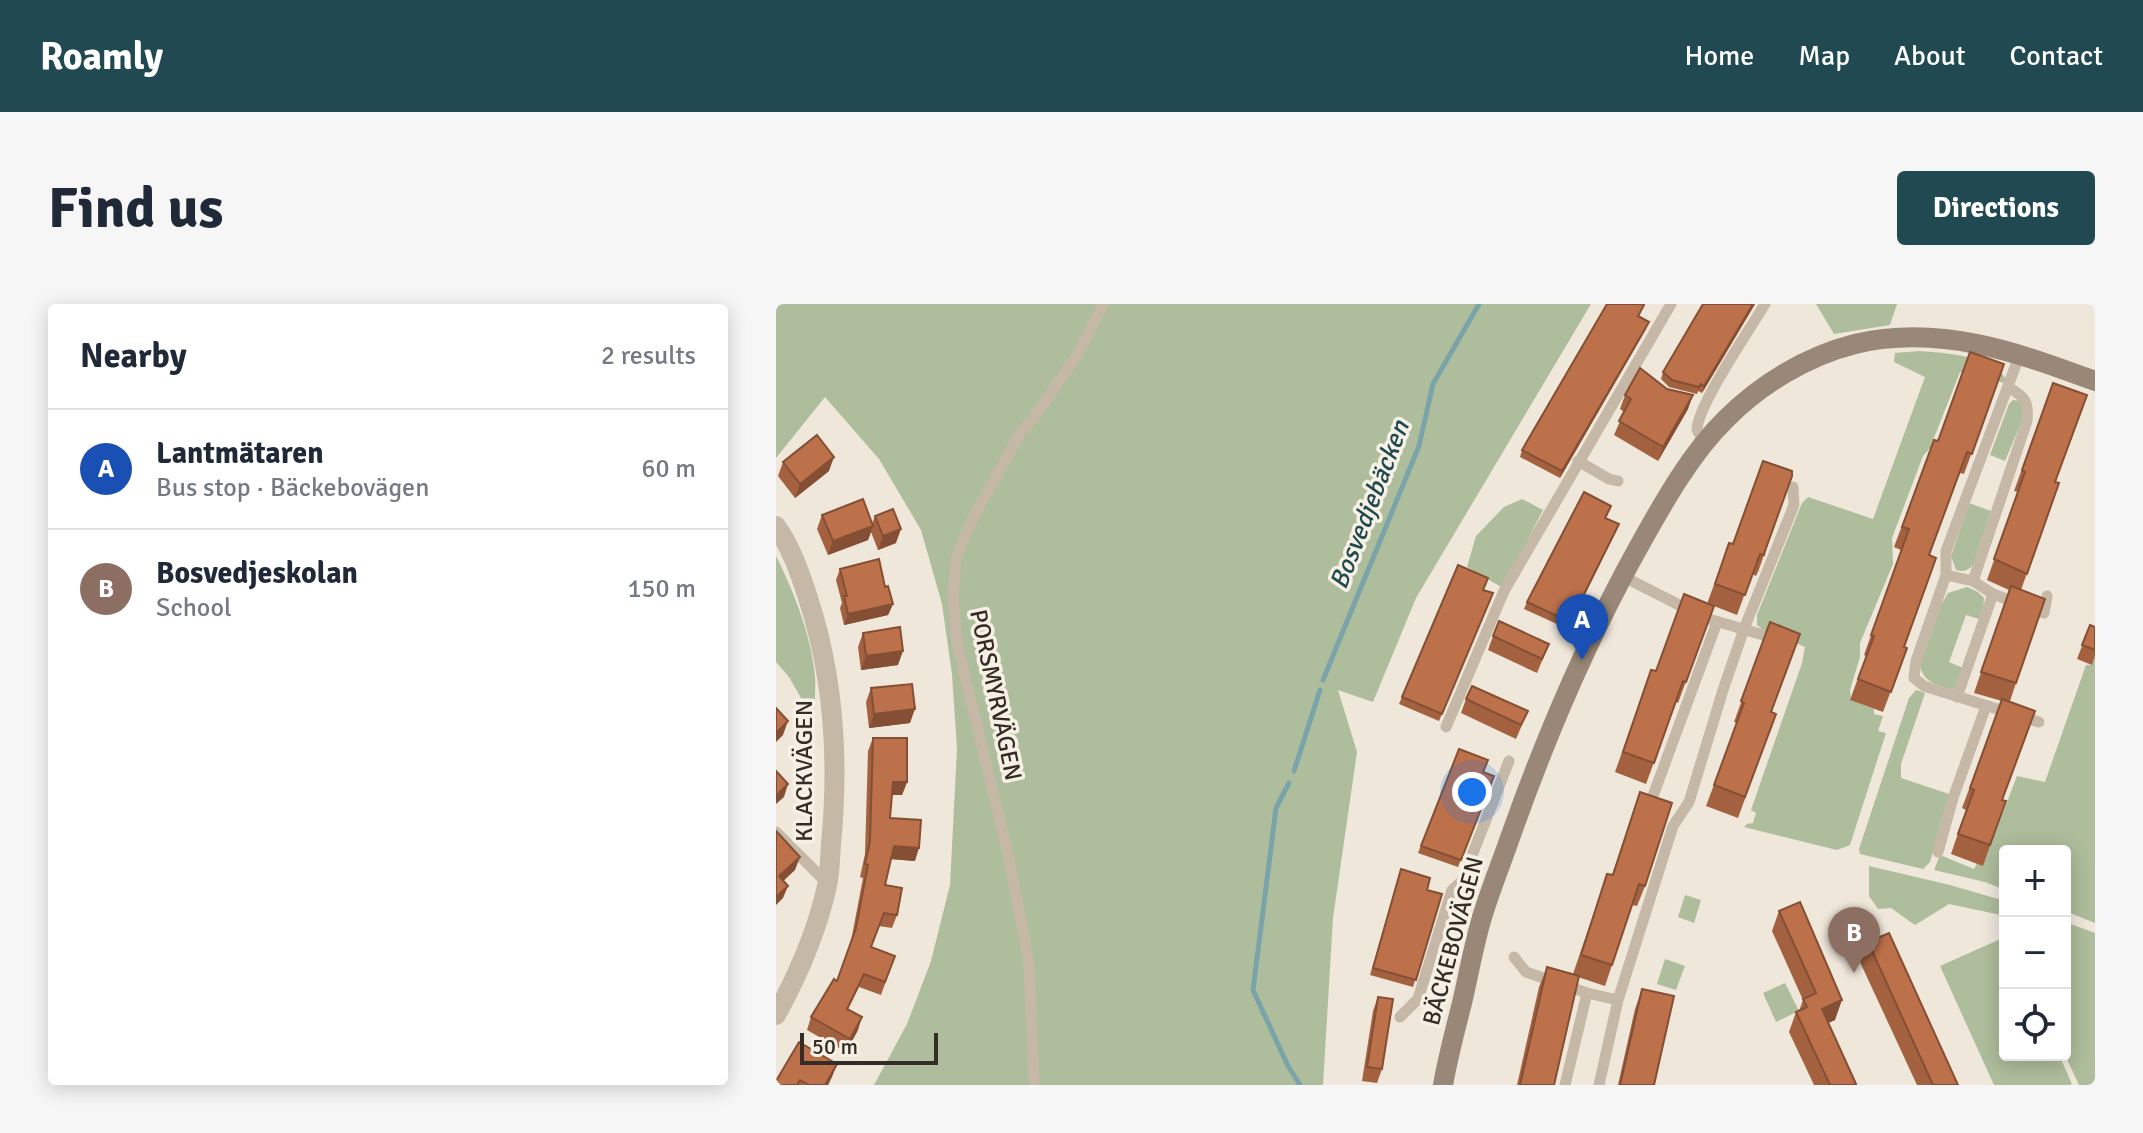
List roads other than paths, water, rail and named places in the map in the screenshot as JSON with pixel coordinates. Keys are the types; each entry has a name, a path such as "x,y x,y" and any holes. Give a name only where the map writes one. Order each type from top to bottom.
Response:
{"street":[{"name":"BÄCKEBOVÄGEN","path":"1443,1085 1482,915 1558,711 1622,576 1662,505 1724,420 1761,389 1808,361 1857,344 1886,339 1929,336 1967,340 2020,354 2095,381"},
{"name":"KLACKVÄGEN","path":"776,526 800,572 817,626 829,682 835,805 828,883 813,936 779,1003"}],"lane":[{"name":"PORSMYRVÄGEN","path":"1034,1085 1029,963 1008,854 957,643 953,595 956,558 971,522 1020,433 1076,357 1103,304"},
{"path":"1446,727 1504,591 1671,304"},
{"path":"1705,443 1697,430 1700,416 1765,304"},
{"path":"2020,354 1946,551 1946,575 1916,661 1914,678 1924,686 2039,722"},
{"path":"1632,370 1643,377"},
{"path":"1973,581 2027,421 2028,407 2022,396 2008,387"},
{"path":"1690,402 1706,405"},
{"path":"1578,461 1618,481"},
{"path":"1599,1085 1618,1000 1673,826 1689,802 1744,629 1794,505 1793,487"},
{"path":"1946,575 1973,581 1993,594 2044,613 2047,596"},
{"path":"1622,576 1680,607 1717,622 1769,635 1793,646"},
{"path":"1957,697 1993,594"},
{"path":"1650,804 1717,622"},
{"path":"1938,852 1953,798 1986,706"},
{"path":"1400,1017 1418,999 1452,890 1462,881 1509,761"},
{"path":"776,832 828,883"},
{"path":"1514,957 1526,972 1618,1000"},
{"path":"1565,1085 1587,993"}],"waterway":[{"name":"Bosvedjebäcken","path":"1323,680 1419,446 1433,384 1479,304"},
{"name":"Bosvedjebäcken","path":"1294,771 1320,690"},
{"name":"Bosvedjebäcken","path":"1289,783 1276,808 1253,990 1300,1085"}],"place":[{"name":"Lantmätaren","path":"1582,660"},
{"name":"Bosvedjeskolan","path":"1854,973"}]}
